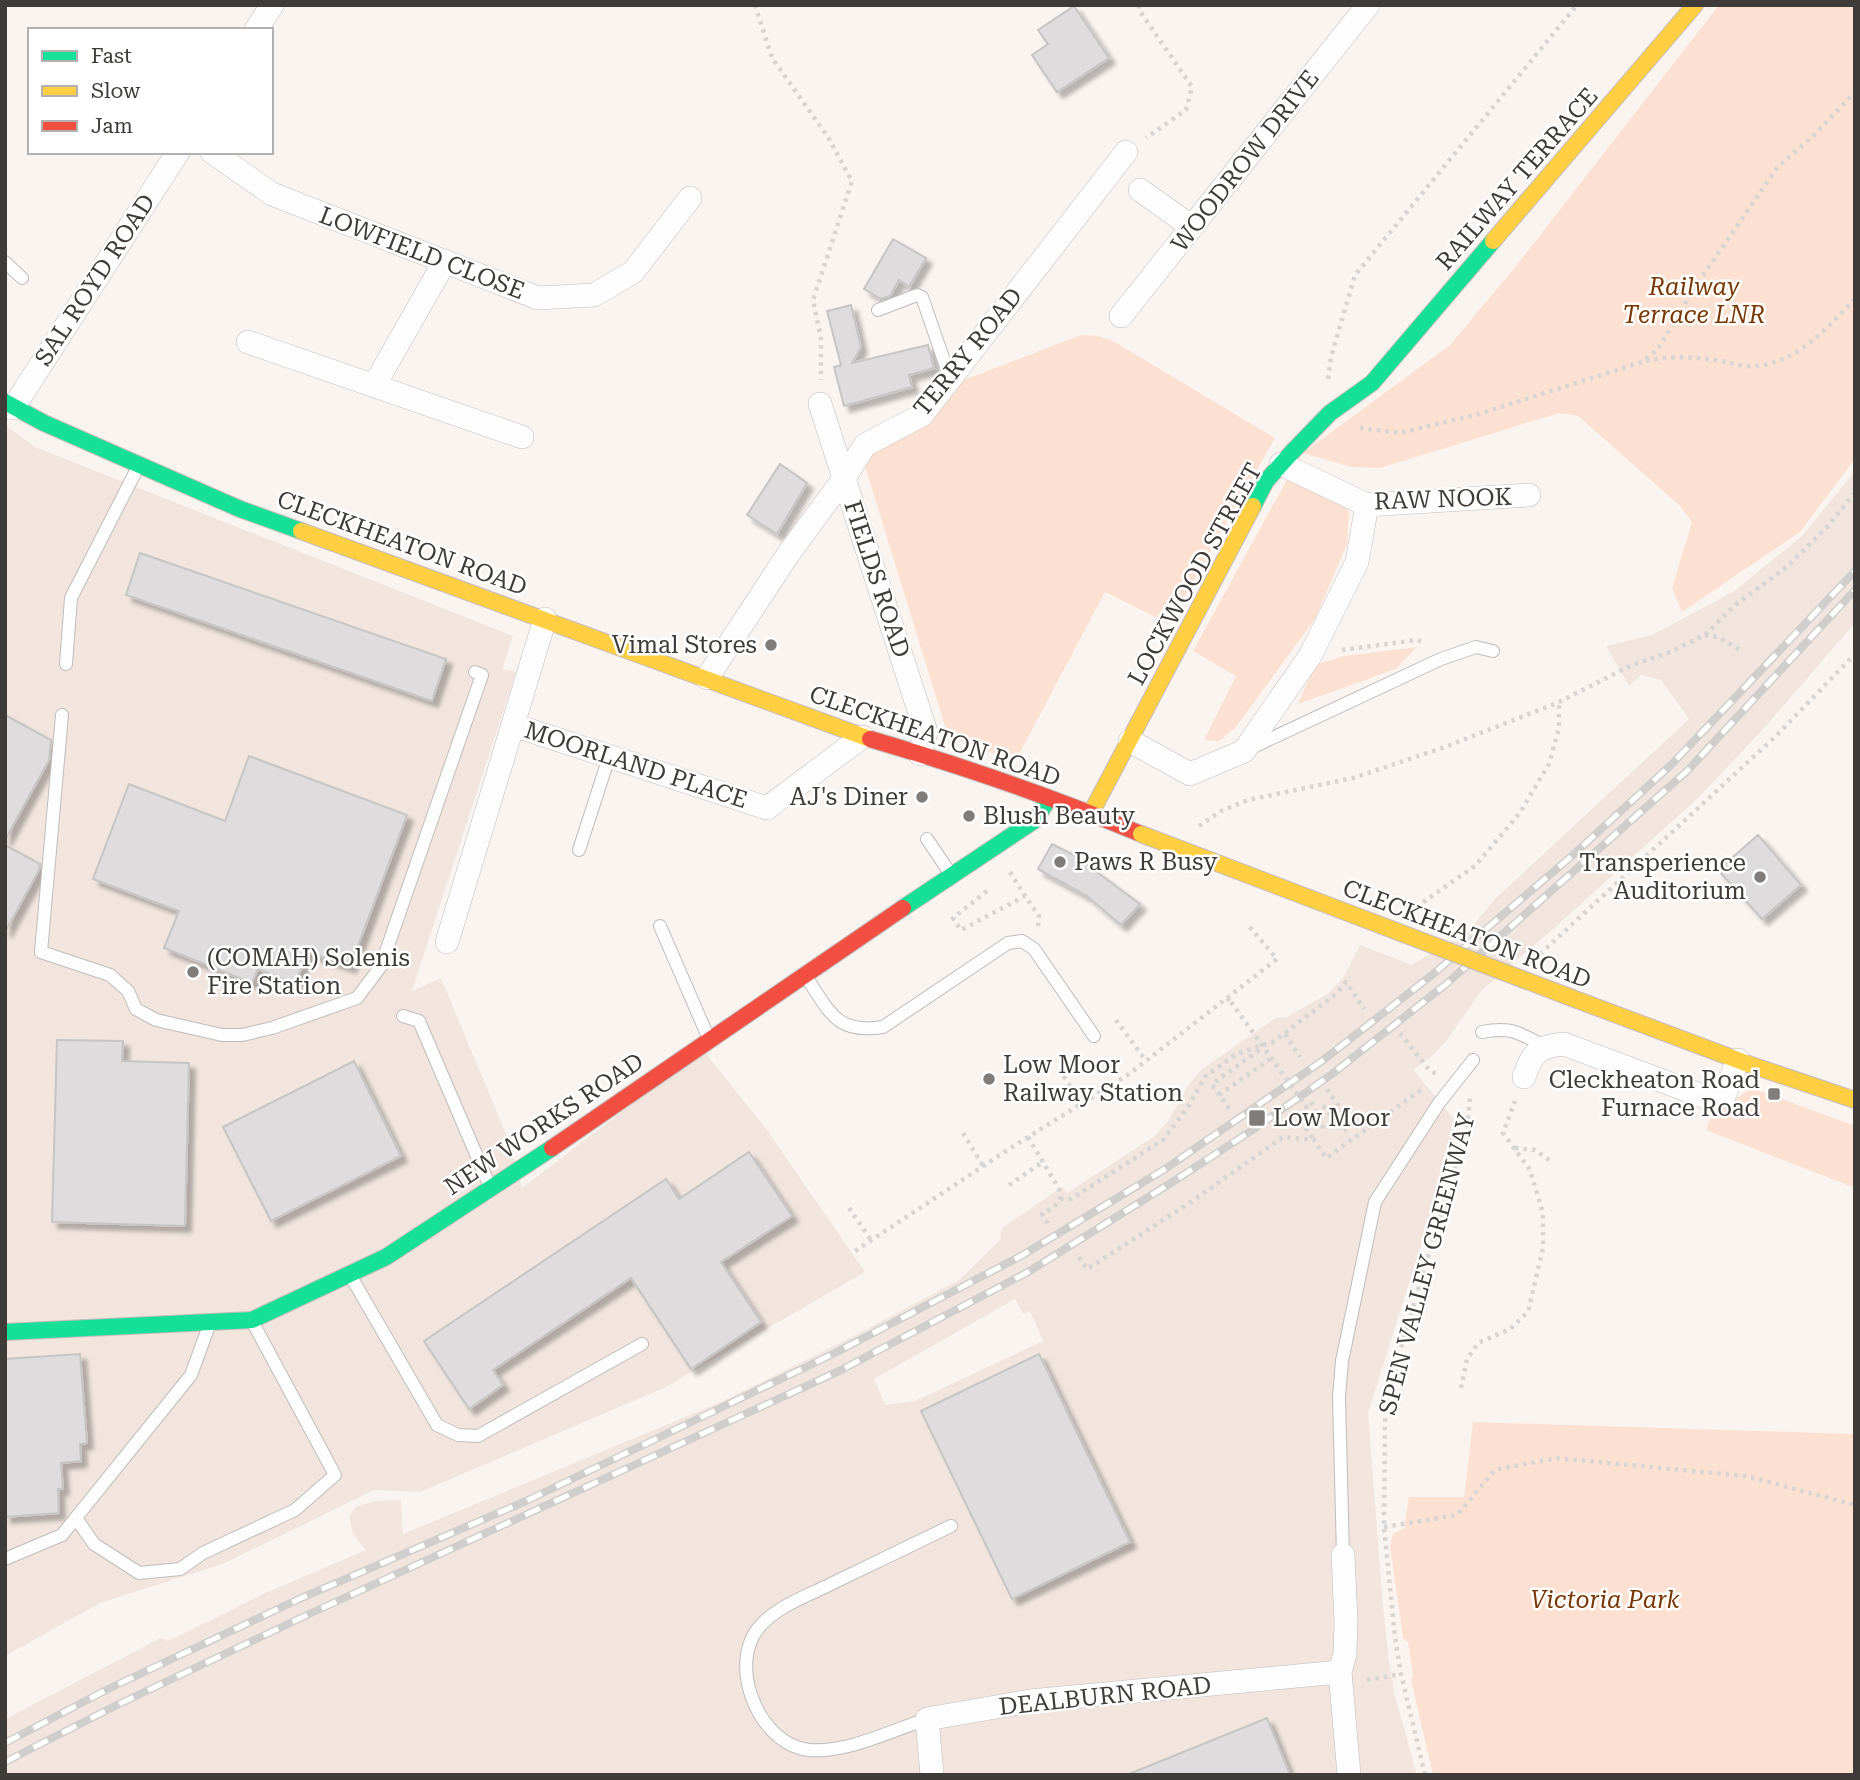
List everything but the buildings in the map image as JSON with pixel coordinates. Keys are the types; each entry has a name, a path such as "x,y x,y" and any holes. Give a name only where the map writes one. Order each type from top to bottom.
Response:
{"street":[{"path":"257,28 272,5"},
{"name":"WOODROW DRIVE","path":"1121,316 1368,5"},
{"name":"RAILWAY TERRACE","path":"1372,383 1695,5"},
{"name":"TERRY ROAD","path":"707,678 789,553 865,445 922,415 1126,152"},
{"name":"SAL ROYD ROAD","path":"9,405 177,154"},
{"name":"LOWFIELD CLOSE","path":"215,154 272,194 538,298 594,295 633,272 690,198"},
{"path":"1140,190 1192,228"},
{"path":"374,386 445,261"},
{"path":"248,342 522,438"},
{"name":"LOCKWOOD STREET","path":"1091,813 1266,481 1330,413 1372,383"},
{"name":"FIELDS ROAD","path":"821,404 926,733 920,754"},
{"name":"CLECKHEATON ROAD","path":"9,405 240,509 862,737 920,754 1091,813 1738,1060 1849,1092"},
{"name":"RAW NOOK","path":"1281,464 1367,505 1529,495"},
{"path":"1130,741 1190,774 1244,751 1310,656 1357,562 1367,505"},
{"path":"447,942 545,619"},
{"name":"MOORLAND PLACE","path":"513,725 767,808 862,737"},
{"name":"NEW WORKS ROAD","path":"5,1332 252,1321 386,1257 491,1190 804,974 1035,820 1048,800"},
{"path":"1524,1077 1532,1057 1544,1046 1564,1045 1708,1098 1724,1096 1738,1060"},
{"path":"1343,1555 1345,1654 1339,1672 1349,1775"},
{"name":"DEALBURN ROAD","path":"927,1719 1030,1701 1339,1672"},
{"path":"927,1719 932,1775"}],"lane":[{"path":"5,262 23,278"},
{"path":"878,310 917,295 922,297 950,378"},
{"path":"66,664 71,598 139,465"},
{"path":"1244,751 1441,659 1476,647 1493,651"},
{"path":"62,715 41,952 110,975 128,991 136,1009 156,1020 222,1035 242,1035 272,1028 357,998 381,966 482,675 475,672"},
{"path":"579,850 609,757"},
{"path":"927,839 952,876"},
{"path":"660,926 709,1039"},
{"path":"804,974 837,1021 863,1030 883,1027 1008,943 1022,941 1034,949 1094,1036"},
{"path":"403,1016 419,1021 491,1190"},
{"path":"1482,1032 1502,1028 1518,1032 1544,1046"},
{"path":"1343,1555 1339,1396 1342,1361 1375,1202 1439,1103 1473,1060"},
{"path":"350,1275 438,1425 458,1436 478,1436 642,1344"},
{"path":"76,1518 94,1544 139,1573 180,1569 203,1553 295,1510 335,1475 252,1321"},
{"path":"5,1559 62,1535 191,1375 210,1322"},
{"path":"927,1719 842,1748 808,1750 786,1742 770,1728 753,1703 745,1674 749,1648 761,1624 787,1606 951,1526"}],"path":[{"path":"755,5 772,58 828,137 852,181 813,300 821,339 821,404"},
{"path":"1126,152 1186,110 1192,87 1139,10 1139,5"},
{"path":"1577,5 1355,275 1331,357 1327,391 1330,413 1352,427 1400,433 1479,414 1663,357 1717,360 1752,366 1783,361 1831,324 1855,299"},
{"path":"1642,362 1658,349 1697,284 1777,168 1814,135 1855,92"},
{"path":"1183,849 1195,828 1221,811 1248,800 1353,778 1445,747 1559,702 1632,665 1668,653 1705,635 1735,604 1788,566 1827,527 1855,493"},
{"path":"1705,635 1718,637 1740,650"},
{"path":"1310,656 1365,645 1417,640 1430,645 1441,659"},
{"path":"1533,959 1775,737 1855,654"},
{"path":"1408,916 1475,866 1519,814 1549,764 1559,728 1559,702"},
{"path":"995,846 1040,916 1034,949"},
{"path":"1001,880 1010,872"},
{"path":"991,887 953,918 961,930 1025,896"},
{"path":"855,1251 1146,1061 1229,1000 1277,959 1247,924"},
{"path":"1060,1199 1071,1199 1163,1140 1188,1107 1205,1077 1236,1054 1273,1042 1336,994 1346,982 1364,1009"},
{"path":"1229,1000 1324,1130 1311,1101"},
{"path":"1116,1020 1146,1061"},
{"path":"1400,1033 1427,1066"},
{"path":"1284,1034 1300,1057"},
{"path":"1229,1109 1212,1084 1262,1048"},
{"path":"1219,1095 1270,1059"},
{"name":"SPEN VALLEY GREENWAY","path":"1424,1775 1401,1674 1384,1527 1385,1421 1397,1360 1467,1127 1473,1060"},
{"path":"1059,1069 1082,1103"},
{"path":"1296,1114 1326,1158 1442,1076"},
{"path":"1461,1388 1467,1359 1478,1343 1510,1329 1528,1312 1544,1248 1543,1213 1530,1170 1503,1133 1524,1077"},
{"path":"1313,1116 1324,1107 1344,1131 1353,1125 1327,1089"},
{"path":"963,1133 983,1166"},
{"path":"1028,1137 1059,1189 1060,1199 1054,1207 1042,1214 1049,1226"},
{"path":"1079,1257 1087,1269 1191,1202 1283,1137 1314,1140"},
{"path":"1513,1147 1535,1150 1552,1162"},
{"path":"1009,1185 1043,1163"},
{"path":"849,1208 872,1240"},
{"path":"1384,1527 1457,1515 1495,1470 1556,1458 1746,1476 1855,1506"},
{"path":"1339,1672 1370,1680 1401,1674"}],"shaded area":[{"path":"5,425 35,447 513,636 502,669 516,672 412,991 441,978 508,1139 522,1188 703,1050 767,1130 865,1272 664,1388 420,1492 374,1490 223,1564 100,1603 5,1656"},
{"path":"1855,471 1855,623 1766,726 1700,796 1481,991 1447,1040 1413,1070 1459,1125 1368,1413 1389,1662 1395,1696 1417,1775 5,1775 5,1719 161,1638 168,1641 263,1594 366,1550 353,1534 349,1516 356,1507 375,1501 401,1500 403,1534 719,1403 850,1338 959,1280 1000,1240 1002,1228 1062,1187 1067,1193 1155,1136 1202,1069 1277,1017 1287,1017 1329,993 1343,978 1360,945 1412,965 1470,929 1495,899 1689,719 1661,680 1641,675 1629,686 1606,646 1652,635 1733,592 1802,536","holes":["1015,1299 1023,1314 1030,1311 1043,1341 915,1401 885,1405 874,1379"]}],"green space":[{"name":"Railway Terrace LNR","path":"1719,5 1855,5 1855,459 1800,532 1682,612 1672,588 1692,522 1679,505 1578,416 1559,413 1380,468 1351,467 1303,453 1450,345 1516,266"},
{"path":"1081,335 1099,336 1115,342 1275,438 1169,624 1105,592 1015,762 948,736 864,463 961,381"},
{"path":"1289,476 1335,496 1349,512 1347,544 1315,619 1235,728 1219,741 1204,740 1236,676 1193,651"},
{"path":"1417,647 1396,669 1298,704 1315,665 1344,656"},
{"path":"1752,1088 1855,1126 1855,1188 1706,1130 1715,1107 1729,1103"},
{"name":"Victoria Park","path":"1473,1422 1855,1434 1855,1775 1433,1775 1411,1680 1413,1676 1408,1642 1403,1638 1390,1546 1393,1534 1404,1528 1409,1497 1464,1497"}],"railway":[{"path":"5,1743 108,1689 299,1599 526,1501 831,1355 1021,1256 1165,1169 1322,1061 1432,975 1573,855 1672,764 1855,571"},
{"path":"5,1762 117,1705 307,1615 839,1371 1028,1272 1174,1181 1332,1074 1445,985 1687,771 1855,590"}],"traffic: fast":[{"path":"1253,506 1266,481 1294,450 1330,413 1372,383 1493,241"},
{"path":"5,402 44,423 240,509 301,531"},
{"path":"903,908 1035,820 1048,800"},
{"path":"5,1332 252,1320 386,1257 552,1148"}],"traffic: slow":[{"path":"1493,241 1695,5"},
{"path":"1091,813 1253,506"},
{"path":"301,531 870,739"},
{"path":"1141,834 1572,998"},
{"path":"1572,998 1751,1065 1855,1100"}],"traffic: jam":[{"path":"870,739 1007,783 1141,834"},
{"path":"552,1148 903,908"}],"place":[{"name":"Vimal Stores","path":"771,645"},
{"name":"AJ's Diner","path":"922,797"},
{"name":"Blush Beauty","path":"969,816"},
{"name":"Paws R Busy","path":"1060,862"},
{"name":"Transperience Auditorium","path":"1760,877"},
{"name":"(COMAH) Solenis Fire Station","path":"193,972"},
{"name":"Low Moor Railway Station","path":"989,1079"},
{"name":"Cleckheaton Road Furnace Road","path":"1774,1094"},
{"name":"Low Moor","path":"1257,1118"}]}
